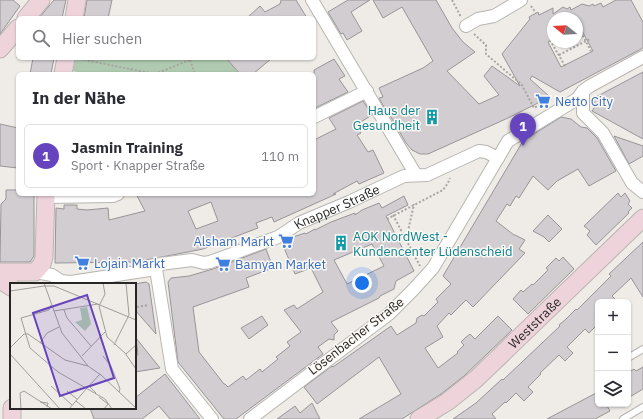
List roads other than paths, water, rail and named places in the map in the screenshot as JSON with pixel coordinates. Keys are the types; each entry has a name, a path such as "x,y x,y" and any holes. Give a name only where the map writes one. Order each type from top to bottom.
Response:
{"main road":[{"path":"28,16 41,0"},
{"path":"74,16 77,0"},
{"path":"0,49 16,30"},
{"path":"63,72 66,60"},
{"path":"35,272 42,264 44,257 46,196"},
{"name":"Weststraße","path":"419,419 447,402 476,379 643,218"},
{"name":"Knapper Straße","path":"0,272 35,272"},
{"path":"0,280 10,286"}],"street":[{"path":"312,0 416,175"},
{"path":"466,26 478,19 494,16 521,0"},
{"path":"498,158 508,141 577,99 583,91 643,57"},
{"path":"316,116 367,91"},
{"path":"583,91 583,113 603,133 632,183 643,192"},
{"name":"Knapper Straße","path":"35,272 52,275 61,280 71,282 156,269 160,264 192,260 204,264 278,237 299,222 404,176 427,175 479,152 486,152 498,158"},
{"name":"Lösenbacher Straße","path":"250,419 389,314 426,276 433,268 498,158"},
{"path":"46,196 113,196"},
{"path":"156,269 172,369 212,419"}],"lane":[{"path":"631,356 643,349"},
{"path":"623,419 643,407"}],"place":[{"name":"Netto City","path":"543,101"},
{"name":"Haus der Gesundheit","path":"432,117"},
{"name":"Jasmin Training","path":"523,146"},
{"name":"Alsham Markt","path":"286,241"},
{"name":"AOK NordWest - Kundencenter Lüdenscheid","path":"341,243"},
{"name":"Lojain Markt","path":"82,263"},
{"name":"Bamyan Market","path":"223,264"}]}
